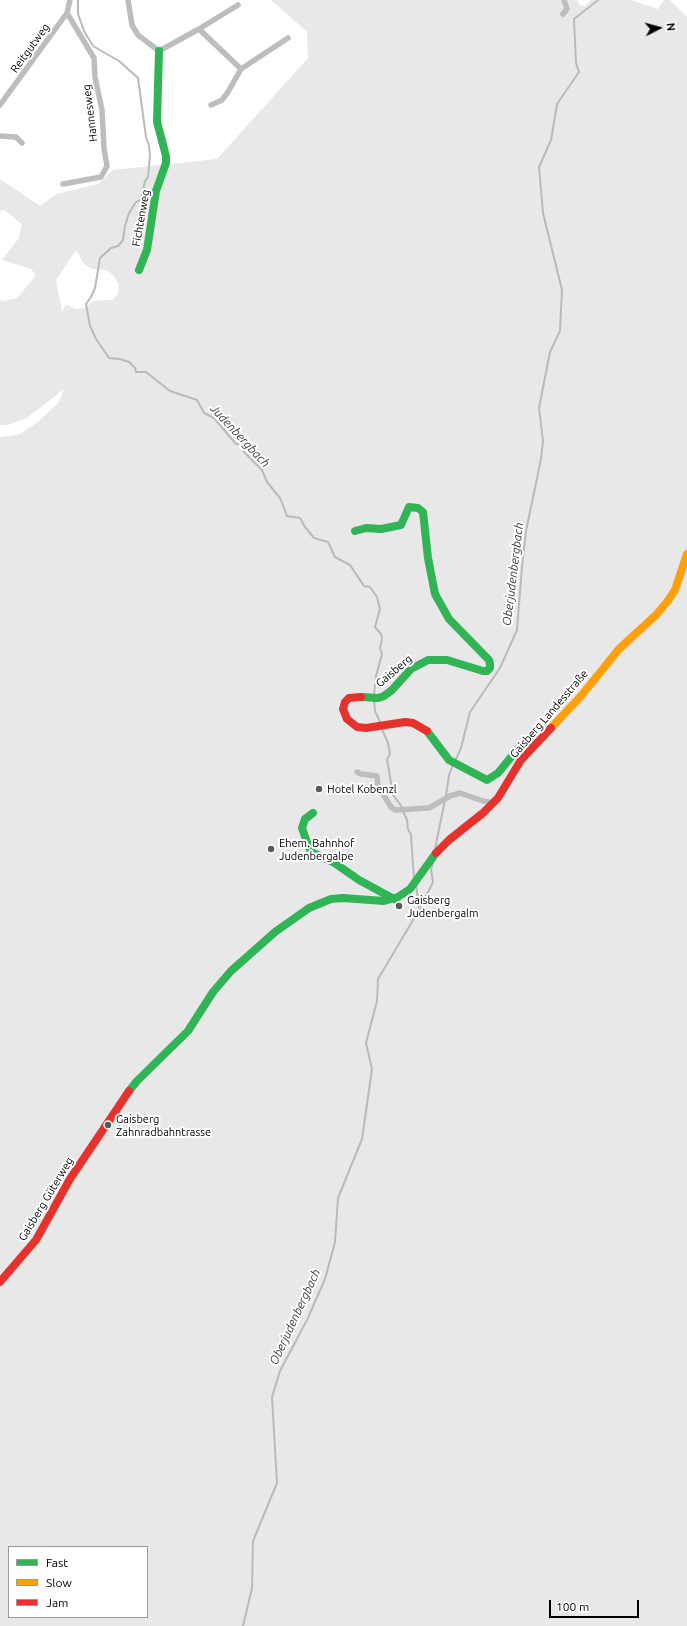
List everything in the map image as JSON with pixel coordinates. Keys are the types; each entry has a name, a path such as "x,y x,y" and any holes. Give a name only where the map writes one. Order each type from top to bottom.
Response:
{"street":[{"name":"Reitgutweg","path":"0,104 67,13 70,0"},
{"path":"128,0 132,25 138,35 159,51 238,5"},
{"path":"563,14 567,10 564,0"},
{"name":"Hannesweg","path":"63,184 101,177 107,166 101,129 102,110 95,77 94,58 67,13"},
{"path":"199,29 241,69"},
{"path":"211,105 222,100 241,69 288,38"},
{"name":"Fichtenweg","path":"139,270 147,250 153,204 166,163 166,156 157,122 159,51"},
{"path":"0,136 16,137 22,143"},
{"name":"Gaisberg","path":"355,531 366,528 381,529 401,525 409,506 418,508 423,512 428,563 435,594 449,619 489,660 490,668 487,671 483,671 447,660 428,660 411,669 392,690 384,696 378,698 349,698 345,702 343,709 347,719 357,727 366,728 405,722 413,723 426,730 449,760 487,780 498,773 521,745 534,745"},
{"name":"Gaisberg Landesstraße","path":"396,898 412,887 433,856 443,845 494,803 506,787 521,760 581,696 619,649 656,615 667,602 675,590 687,554"},
{"path":"357,772 377,776 378,786 391,807 395,810 429,808 450,796 461,793 494,803"},
{"path":"313,813 305,819 302,828 312,853 333,862 359,880 396,898"},
{"name":"Gaisberg Güterweg","path":"0,1282 36,1240 50,1218 70,1179 137,1081 188,1031 213,992 231,970 275,932 313,906 328,899 343,898 380,902 396,898"}],"shaded area":[{"path":"271,0 577,0 580,5 585,6 591,0 631,0 658,9 664,0 670,0 687,17 687,1626 0,1626 0,437 18,435 38,422 59,402 64,389 27,418 8,425 0,425 0,299 2,301 14,299 19,296 36,275 31,269 2,260 19,238 22,225 10,214 3,210 0,211 0,179 40,206 57,194 98,184 113,170 217,159 308,58 307,32","holes":["76,250 84,264 92,269 106,270 114,276 119,285 118,293 113,300 93,301 84,308 76,309 66,305 62,311 56,280"]}],"waterway":[{"name":"Judenbergbach","path":"78,0 78,14 84,31 93,46 119,61 138,78 150,155 148,177 145,181 141,200 136,202 129,213 123,240 118,246 111,248 100,258 95,288 86,304 90,326 96,339 109,358 129,362 135,368 136,372 146,372 170,391 197,400 204,413 214,418 236,444 240,444 244,452 262,470 267,482 280,498 287,516 300,518 314,538 328,542 335,557 350,565 364,586 370,587 377,597 380,609 375,627 381,634 382,639 380,648 382,654 376,676 374,695"},
{"name":"Oberjudenbergbach","path":"455,761 461,748 470,712 500,668 517,630 526,531 541,459 543,441 539,408 550,352 560,331 562,290 543,213 539,167 551,140 557,104 579,72 576,63 574,19 598,0"},
{"name":"Judenbergbach","path":"374,700 375,711 381,724"},
{"name":"Judenbergbach","path":"382,729 388,743 390,754 387,759 393,795 400,804 407,820 408,829 411,835 414,879"},
{"name":"Oberjudenbergbach","path":"446,796 449,775 453,765"},
{"name":"Oberjudenbergbach","path":"435,849 445,800"},
{"name":"Oberjudenbergbach","path":"243,1626 252,1588 253,1541 277,1483 272,1397 280,1371 307,1320 325,1279 335,1242 338,1198 362,1139 372,1069 366,1043 377,1001 378,979 419,910 433,882 431,870 433,863"},
{"name":"Judenbergbach","path":"416,885 419,908"}],"traffic: fast":[{"path":"139,270 147,250 156,191 166,163 166,156 157,122 159,51"},
{"path":"355,531 366,528 381,529 401,525 409,507 418,508 423,512 428,558 435,594 449,619 489,660 490,664 490,668 487,671 483,671 447,660 428,660 411,669 392,690 384,696 378,698 361,697"},
{"path":"427,731 449,760 487,780 498,773 521,745 534,745"},
{"path":"313,813 305,819 302,828 309,848 313,853 333,862 359,880 394,899"},
{"path":"129,1091 137,1081 188,1031 213,992 231,971 275,932 309,908 331,899 343,898 384,901 398,897 410,889 436,853"}],"traffic: slow":[{"path":"551,728 581,696 619,649 656,615 667,602 675,590 687,554"}],"traffic: jam":[{"path":"361,697 349,698 345,702 343,709 347,719 357,727 366,728 405,722 413,723 427,731"},
{"path":"436,853 449,840 483,813 498,798 521,760 551,728"},
{"path":"0,1282 36,1240 70,1179 129,1091"}],"place":[{"name":"Hotel Kobenzl","path":"319,789"},
{"name":"Ehem. Bahnhof Judenbergalpe","path":"271,849"},
{"name":"Gaisberg Judenbergalm","path":"399,906"},
{"name":"Gaisberg Zahnradbahntrasse","path":"108,1125"}]}
